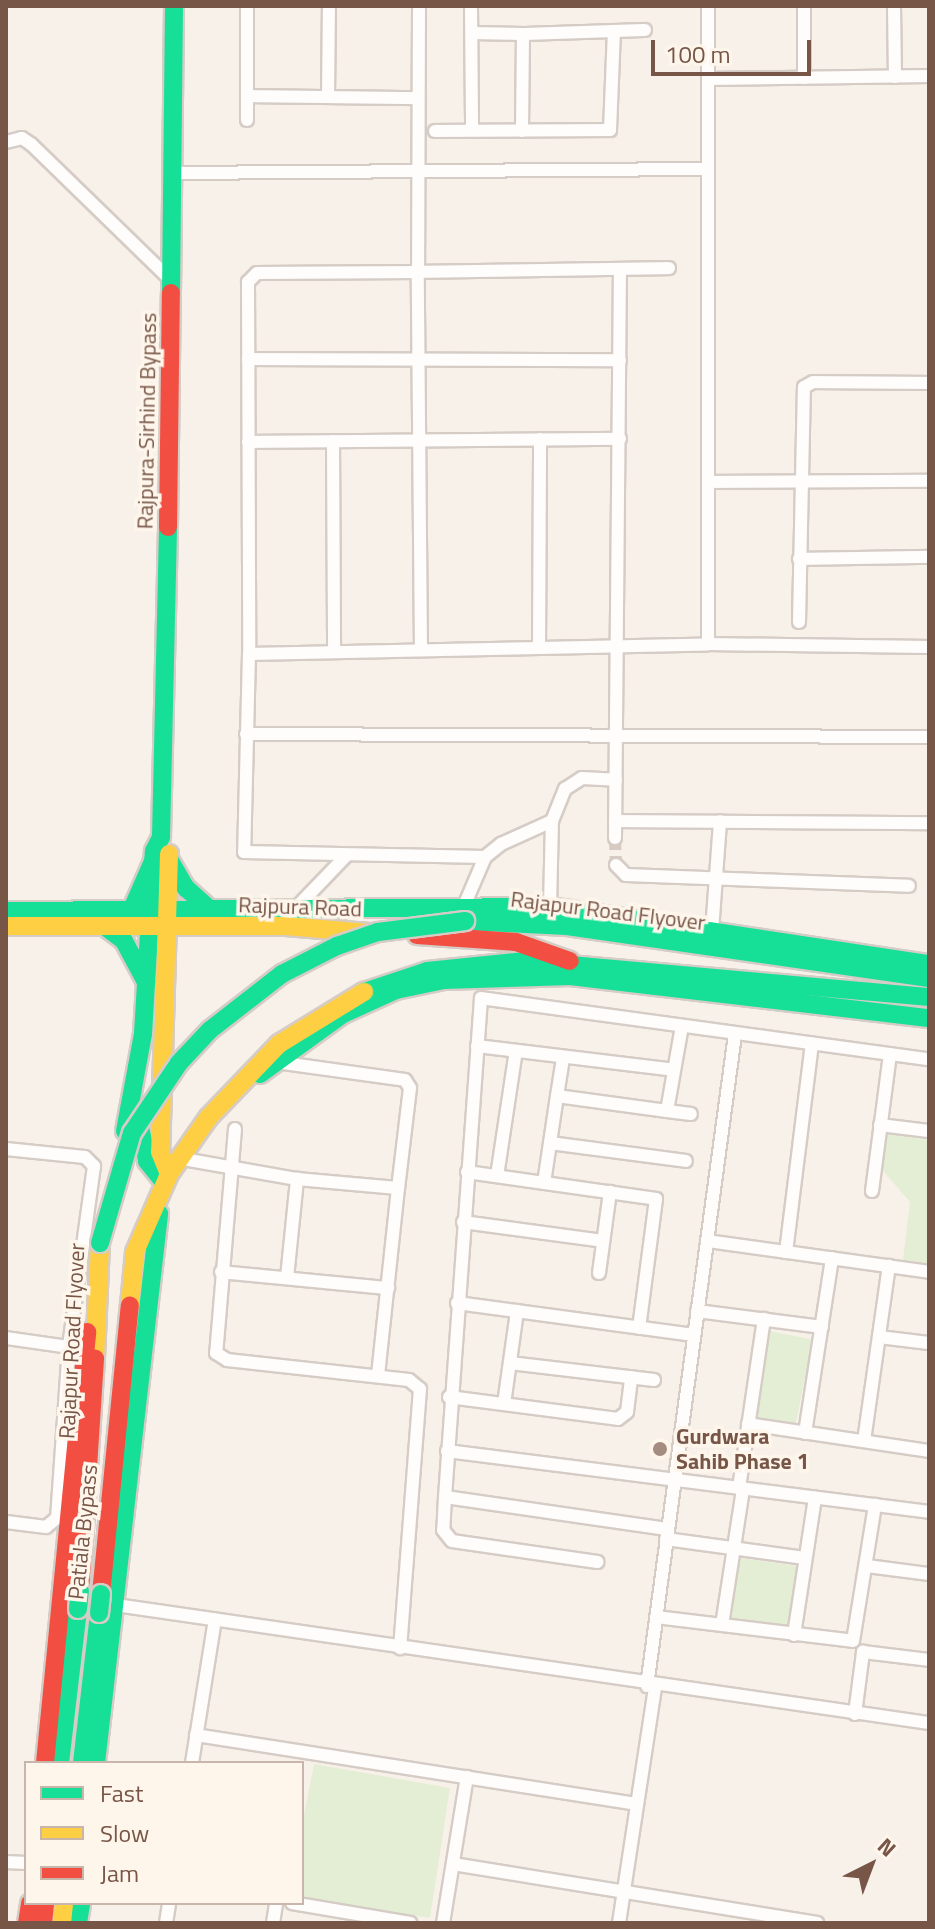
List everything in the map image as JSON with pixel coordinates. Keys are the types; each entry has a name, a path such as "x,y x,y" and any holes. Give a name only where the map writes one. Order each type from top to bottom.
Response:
{"main road":[{"name":"Rajpura-Sirhind Bypass","path":"159,929 174,283 174,6"},
{"path":"132,909 161,859 209,909"},
{"name":"Rajpura Road","path":"6,911 550,907 929,964"},
{"name":"Rajapur Road Flyover","path":"60,1761 74,1600 88,1523 100,1243 132,1133 179,1063 210,1030 282,974 378,932 465,921 567,926 929,978"},
{"name":"Rajpura Road","path":"6,926 159,929 286,926 454,934 516,942 587,967"},
{"path":"107,928 124,941 146,982"},
{"path":"45,1761 74,1600 95,1248 129,1120 146,982 159,929"},
{"path":"159,929 160,1152 167,1179"},
{"name":"Rajpura Road","path":"525,961 929,997"},
{"name":"Patiala Bypass","path":"82,1761 104,1604 135,1252 167,1179 229,1091 279,1044 323,1013 373,988 427,971 525,961"},
{"path":"96,1761 104,1604 155,1223 189,1160 219,1118 276,1062 343,1014 396,990 480,977 584,977 929,1018"},
{"path":"129,1120 140,1127 147,1161 167,1179"}],"street":[{"path":"247,6 247,120"},
{"path":"328,97 329,6"},
{"path":"419,6 417,172 421,650"},
{"path":"471,6 472,130"},
{"path":"708,6 708,644"},
{"path":"804,6 804,78"},
{"path":"894,6 895,77"},
{"path":"472,33 645,30"},
{"path":"435,131 610,130 614,31"},
{"path":"522,131 523,34"},
{"path":"708,79 929,76"},
{"path":"247,96 418,98"},
{"path":"6,142 22,138 31,144 174,283"},
{"path":"173,173 708,169"},
{"path":"485,857 244,852 249,654 248,359 251,276 669,268"},
{"path":"615,838 620,269"},
{"path":"248,359 620,360"},
{"path":"799,622 804,387 813,382 929,383"},
{"path":"539,647 540,439"},
{"path":"248,442 620,439"},
{"path":"333,441 334,652"},
{"path":"708,482 929,481"},
{"path":"799,559 929,557"},
{"path":"249,654 708,644 929,647"},
{"path":"246,734 929,737"},
{"path":"550,907 552,821 572,781 616,780"},
{"path":"464,906 485,857 501,844 552,821"},
{"path":"615,821 929,823"},
{"path":"712,931 720,821"},
{"path":"292,911 347,855"},
{"path":"616,865 626,875 909,886"},
{"path":"480,977 481,998 449,1397 443,1530 452,1541 597,1562"},
{"path":"481,998 929,1059"},
{"path":"667,1111 682,1026"},
{"path":"619,1923 637,1804 656,1617 735,1034"},
{"path":"786,1252 812,1044"},
{"path":"477,1046 674,1070"},
{"path":"497,1176 516,1051"},
{"path":"872,1191 890,1054"},
{"path":"544,1183 563,1057"},
{"path":"276,1062 405,1080 410,1088 378,1376"},
{"path":"557,1096 691,1114"},
{"path":"880,1125 929,1131"},
{"path":"235,1129 213,1343 220,1358 418,1382 420,1389 400,1648"},
{"path":"550,1143 686,1161"},
{"path":"6,1149 85,1157 94,1166 69,1347 57,1518 46,1527 6,1522"},
{"path":"189,1160 297,1179 398,1188"},
{"path":"467,1172 656,1199 639,1328"},
{"path":"287,1278 297,1179"},
{"path":"599,1273 610,1192"},
{"path":"463,1222 603,1241"},
{"path":"707,1241 929,1272"},
{"path":"805,1433 832,1258"},
{"path":"864,1441 889,1266"},
{"path":"221,1272 388,1288"},
{"path":"457,1303 694,1335"},
{"path":"504,1404 517,1311"},
{"path":"697,1311 822,1327"},
{"path":"722,1625 764,1319"},
{"path":"879,1337 929,1343"},
{"path":"6,1338 69,1347"},
{"path":"510,1363 654,1380"},
{"path":"449,1397 618,1419 627,1412 631,1377"},
{"path":"748,1424 929,1451"},
{"path":"447,1451 929,1512"},
{"path":"445,1497 805,1558"},
{"path":"794,1635 815,1498"},
{"path":"656,1617 853,1641 875,1505"},
{"path":"867,1566 929,1574"},
{"path":"74,1600 651,1686 929,1723"},
{"path":"192,1761 215,1620"},
{"path":"855,1714 863,1652 929,1660"},
{"path":"196,1735 300,1757 467,1777 637,1804"},
{"path":"443,1923 467,1777"},
{"path":"453,1864 787,1921 817,1923"},
{"path":"304,1905 410,1923"}],"green space":[{"path":"883,1133 929,1140 929,1264 903,1260 910,1202 879,1166"},
{"path":"769,1331 812,1339 794,1431 751,1422"},
{"path":"740,1558 798,1566 790,1630 731,1621"},
{"path":"314,1764 450,1788 430,1918 304,1897 304,1815"}],"tunnel":[{"path":"615,838 616,865"}],"traffic: fast":[{"path":"171,293 174,6"},
{"path":"125,1131 143,1034 154,851 161,837 168,527"},
{"path":"132,909 154,859"},
{"path":"169,859 186,888 209,909"},
{"path":"6,911 550,907 929,964"},
{"path":"465,921 567,926 929,978"},
{"path":"100,1243 132,1133 179,1063 210,1030 282,974 337,946 378,932 465,921"},
{"path":"107,928 124,941 146,982"},
{"path":"364,992 427,971 525,961 929,997"},
{"path":"260,1074 343,1014 396,990 444,980 570,976 929,1018"},
{"path":"129,1120 140,1127 147,1161 165,1183"},
{"path":"96,1761 159,1214"},
{"path":"78,1609 80,1591"},
{"path":"99,1613 101,1594"},
{"path":"60,1761 78,1609"},
{"path":"82,1761 99,1613"},
{"path":"78,1923 81,1905"}],"traffic: slow":[{"path":"169,854 160,1152 169,1174"},
{"path":"6,926 286,926 369,933"},
{"path":"130,1305 135,1252 169,1174 208,1118 279,1044 364,992"},
{"path":"95,1358 100,1243"},
{"path":"62,1923 64,1905"}],"traffic: jam":[{"path":"168,527 171,293"},
{"path":"417,935 516,942 570,961"},
{"path":"101,1594 130,1305"},
{"path":"45,1761 87,1332"},
{"path":"80,1591 95,1358"},
{"path":"27,1923 30,1905"},
{"path":"43,1923 45,1905"}],"place":[{"name":"Gurdwara Sahib Phase 1","path":"660,1449"}]}
